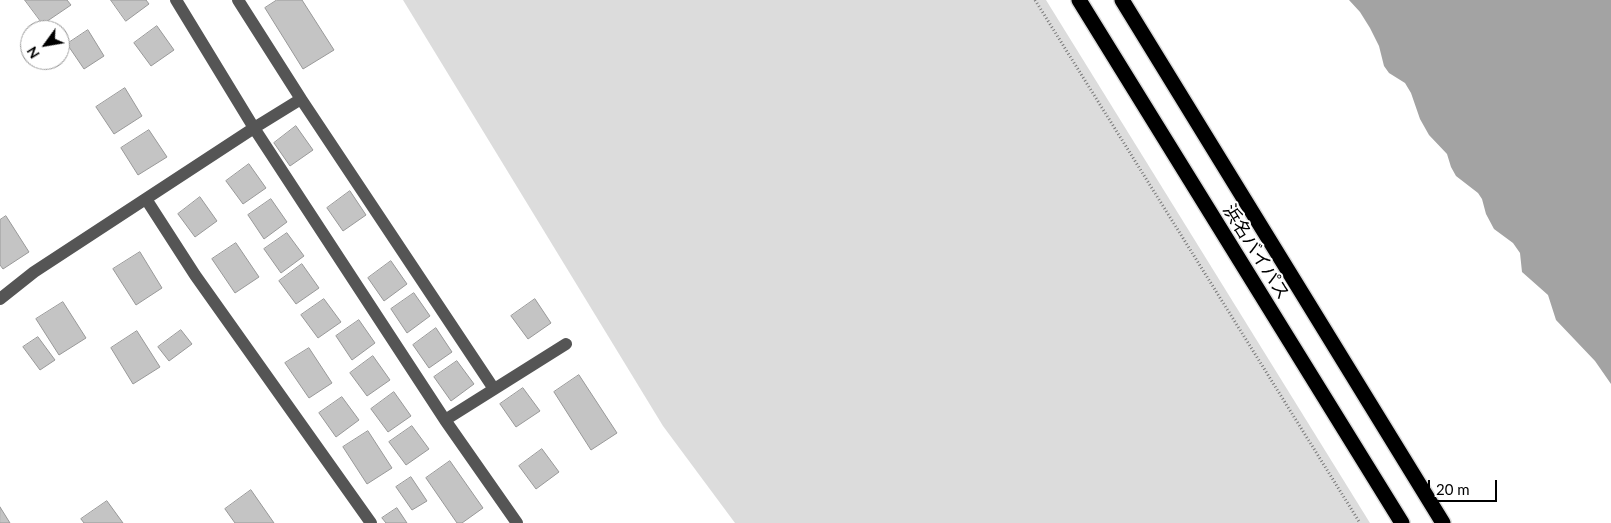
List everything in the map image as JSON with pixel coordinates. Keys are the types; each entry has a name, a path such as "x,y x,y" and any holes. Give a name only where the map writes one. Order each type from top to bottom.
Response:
{"highway":[{"name":"浜名バイパス","path":"1079,0 1402,523"},
{"name":"浜名バイパス","path":"1122,0 1443,523"}],"street":[{"path":"176,0 254,128 445,420 517,523"},
{"path":"238,0 301,99 494,389"},
{"path":"0,299 34,272 301,99"},
{"path":"146,198 195,275 371,523"},
{"path":"445,420 566,344"}],"path":[{"path":"1035,0 1360,523"}],"shaded area":[{"path":"403,0 1046,0 1370,523 735,523 663,426"},
{"path":"1349,0 1611,0 1611,384 1595,361 1556,320 1548,295 1522,272 1520,253 1513,243 1494,229 1478,193 1456,176 1447,154 1429,135 1420,119 1411,93 1405,83 1389,73 1384,66 1379,46 1370,28 1360,12"}],"building":[{"path":"25,0 67,0 71,5 49,20 40,20"},
{"path":"111,0 146,0 149,4 126,21"},
{"path":"277,0 302,0 334,50 303,69 265,8"},
{"path":"157,26 174,50 151,66 134,43"},
{"path":"88,30 104,56 84,69 70,48 70,42"},
{"path":"125,88 142,116 114,134 96,107"},
{"path":"296,126 313,150 290,166 274,143"},
{"path":"149,130 167,157 138,175 121,148"},
{"path":"249,164 266,188 243,204 226,181"},
{"path":"350,191 366,215 343,231 327,208"},
{"path":"200,197 217,221 195,237 178,214"},
{"path":"271,199 287,222 264,239 248,215"},
{"path":"6,216 29,252 3,269 0,265 0,220"},
{"path":"287,233 304,256 281,273 264,249"},
{"path":"236,243 259,277 235,293 212,259"},
{"path":"140,252 162,288 136,305 113,269"},
{"path":"391,261 407,284 384,301 368,278"},
{"path":"302,264 319,288 296,304 279,281"},
{"path":"414,293 430,316 407,333 391,309"},
{"path":"324,299 341,322 318,338 301,315"},
{"path":"535,299 551,323 528,339 511,316"},
{"path":"63,302 86,338 59,355 36,319"},
{"path":"359,320 375,343 352,360 336,336"},
{"path":"436,328 452,352 429,368 413,345"},
{"path":"181,330 192,344 169,361 158,347"},
{"path":"137,331 160,367 133,384 111,348"},
{"path":"38,337 55,360 40,370 23,347"},
{"path":"309,348 332,383 309,398 285,363"},
{"path":"373,356 390,380 367,396 350,373"},
{"path":"457,361 474,384 451,401 434,377"},
{"path":"579,375 617,433 591,450 554,392"},
{"path":"523,388 540,411 516,427 500,404"},
{"path":"394,392 411,416 388,432 371,409"},
{"path":"342,397 359,420 336,437 319,413"},
{"path":"412,426 429,449 406,465 389,442"},
{"path":"368,431 392,468 367,484 343,447"},
{"path":"542,449 559,472 536,489 519,466"},
{"path":"450,461 483,508 462,523 457,523 426,478"},
{"path":"411,477 427,501 412,510 396,487"},
{"path":"251,490 274,523 235,523 225,509"},
{"path":"107,501 123,523 84,523 81,519"},
{"path":"0,507 10,523 0,523"},
{"path":"397,508 407,523 386,523 382,518"}]}
